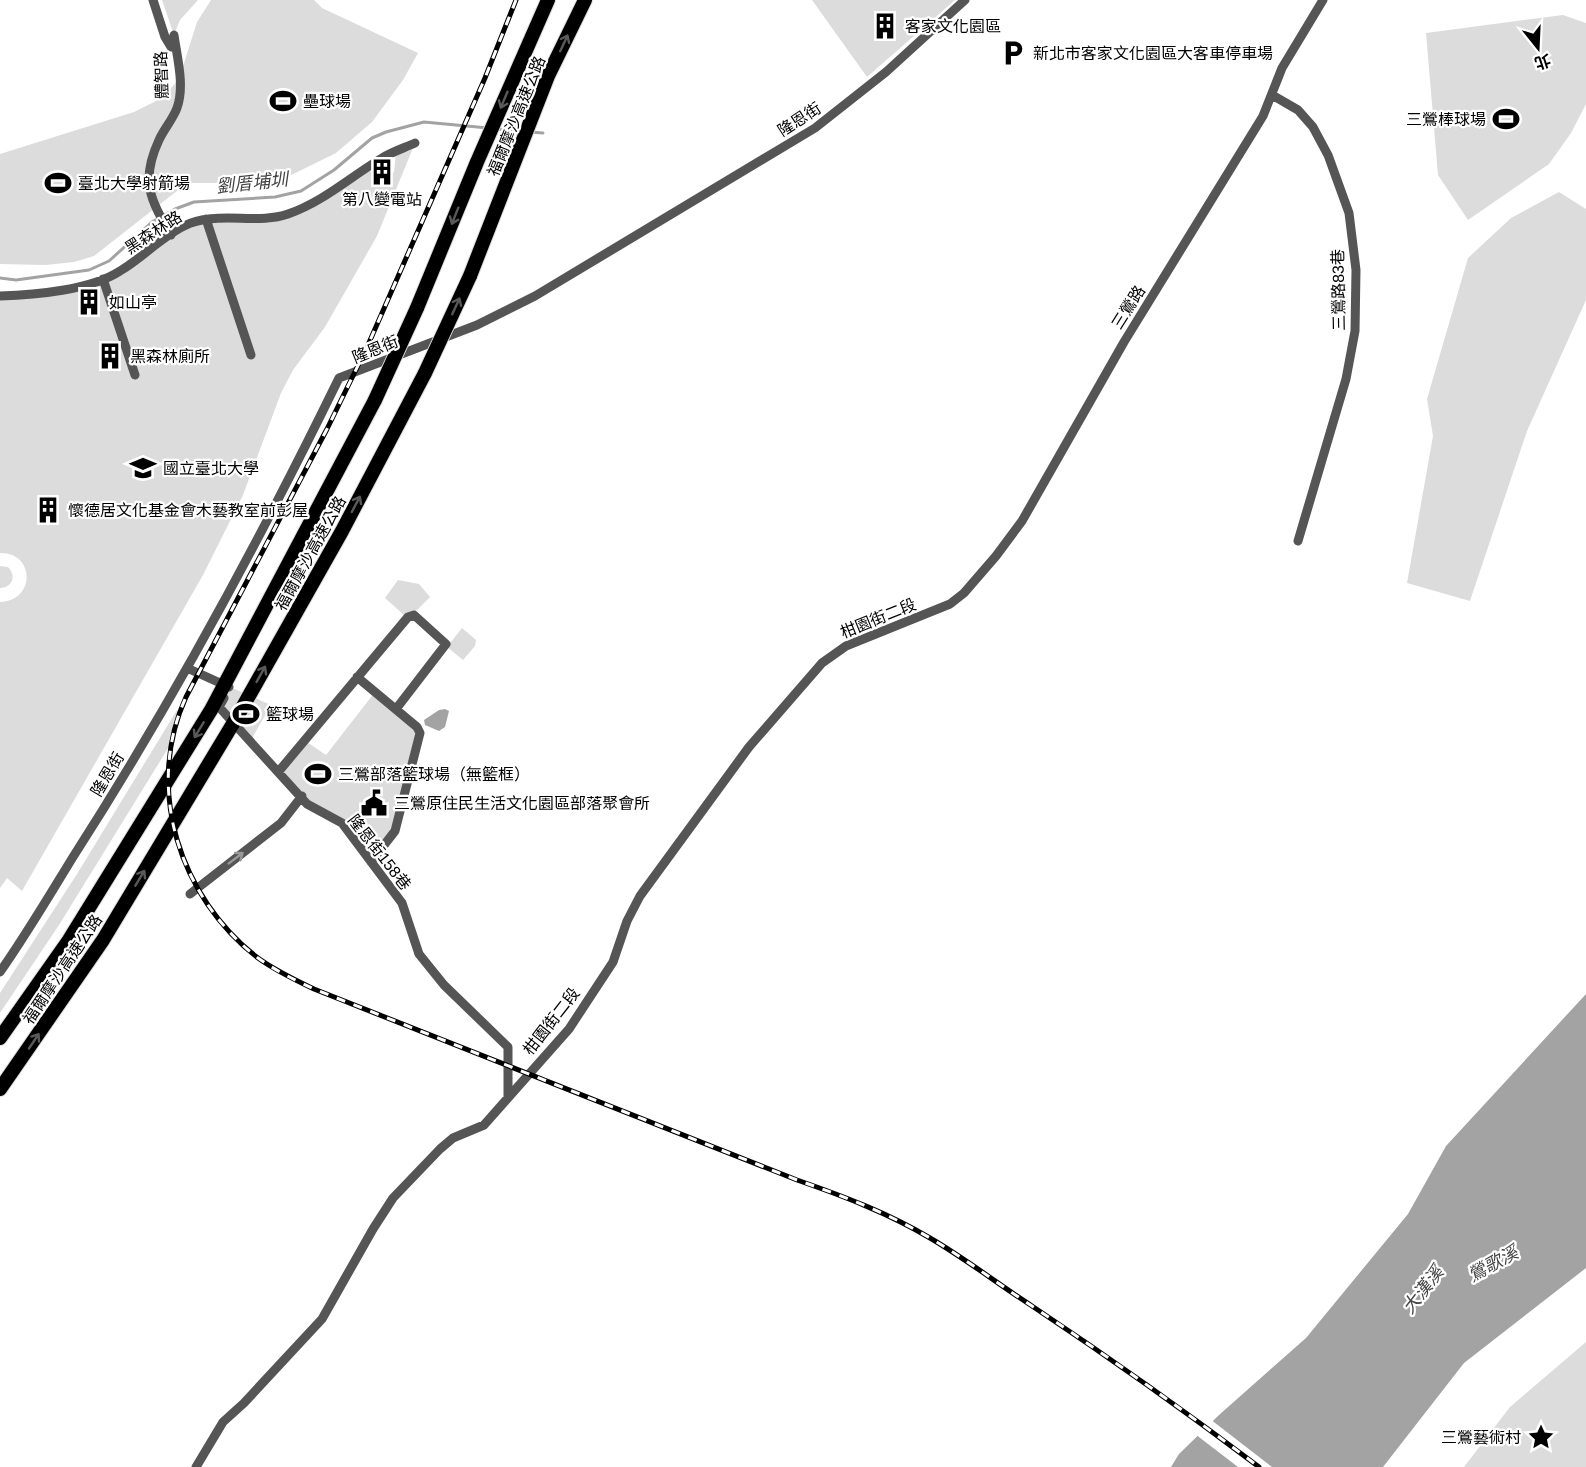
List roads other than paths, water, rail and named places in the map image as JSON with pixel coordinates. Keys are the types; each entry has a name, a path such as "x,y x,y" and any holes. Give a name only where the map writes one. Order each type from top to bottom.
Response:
{"highway":[{"name":"福爾摩沙高速公路","path":"0,1038 69,940 177,767 224,685 375,400 417,308 546,0"},
{"name":"福爾摩沙高速公路","path":"0,1089 103,940 234,722 342,531 425,373 470,276 548,76 583,4"}],"street":[{"name":"體智路","path":"153,0 165,37 171,47 174,34 180,94 177,108 152,158 149,177 150,193 155,207 171,235"},
{"name":"隆恩街","path":"0,972 118,788 187,668 290,478 339,378 477,325 535,296 815,128 886,72 965,0"},
{"name":"三鶯路","path":"935,611 950,604 964,593 1022,521 1124,342 1263,116 1282,68 1323,0"},
{"name":"三鶯路83巷","path":"1272,95 1298,110 1313,127 1328,155 1349,213 1356,270 1355,331 1346,379 1298,541"},
{"name":"黑森林路","path":"0,296 89,285 120,272 157,243 184,226 206,219 285,215 329,194 383,156 415,143"},
{"path":"206,219 251,355"},
{"path":"103,279 135,375"},
{"name":"柑園街二段","path":"196,1467 223,1422 244,1403 322,1319 373,1228 393,1198 453,1138 484,1125 569,1029 613,962 627,921 640,896 748,747 803,683 822,663 846,646 935,611"},
{"path":"279,771 408,617 414,615 446,644 396,709"},
{"path":"187,668 224,685"},
{"path":"357,677 396,709 420,733 394,831 371,862"},
{"name":"隆恩街158巷","path":"224,685 230,687 219,707 308,804 342,823 402,903 419,954 444,985 508,1047 508,1097"},
{"path":"190,894 281,823 302,796"}],"water":[{"path":"439,710 449,711 445,727 439,731 425,725 424,720"},
{"path":"1586,994 1586,1268 1464,1363 1383,1467 1171,1467 1179,1454 1219,1415 1306,1338 1408,1214 1446,1146"}],"waterway":[{"name":"劉厝埔圳","path":"0,278 16,280 89,270 109,261 152,222 175,209 194,202 275,197 301,191 334,170 372,138 386,132 424,122 488,128"},
{"name":"劉厝埔圳","path":"497,129 521,131"},
{"name":"劉厝埔圳","path":"530,132 543,133"}],"railway":[{"path":"516,0 485,78 368,345 327,429 186,697 174,732 169,768 170,804 177,840 190,873 208,905 231,933 258,958 279,971 314,989 848,1199 898,1221 956,1254 1090,1345 1259,1467"}],"place":[{"name":"客家文化園區","path":"885,26"},
{"name":"新北市客家文化園區大客車停車場","path":"1013,53"},
{"name":"壘球場","path":"283,101"},
{"name":"三鶯棒球場","path":"1506,119"},
{"name":"第八變電站","path":"382,172"},
{"name":"臺北大學射箭場","path":"58,183"},
{"name":"如山亭","path":"89,302"},
{"name":"黑森林廁所","path":"110,356"},
{"name":"國立臺北大學","path":"143,468"},
{"name":"懷德居文化基金會木藝教室前彭屋","path":"48,510"},
{"name":"籃球場","path":"246,714"},
{"name":"三鶯部落籃球場（無籃框）","path":"318,774"},
{"name":"三鶯原住民生活文化園區部落聚會所","path":"374,803"},
{"name":"三鶯藝術村","path":"1541,1437"}],"water label":[{"name":"鶯歌溪","path":"1493,1264"},
{"name":"大漢溪","path":"1423,1290"}]}
